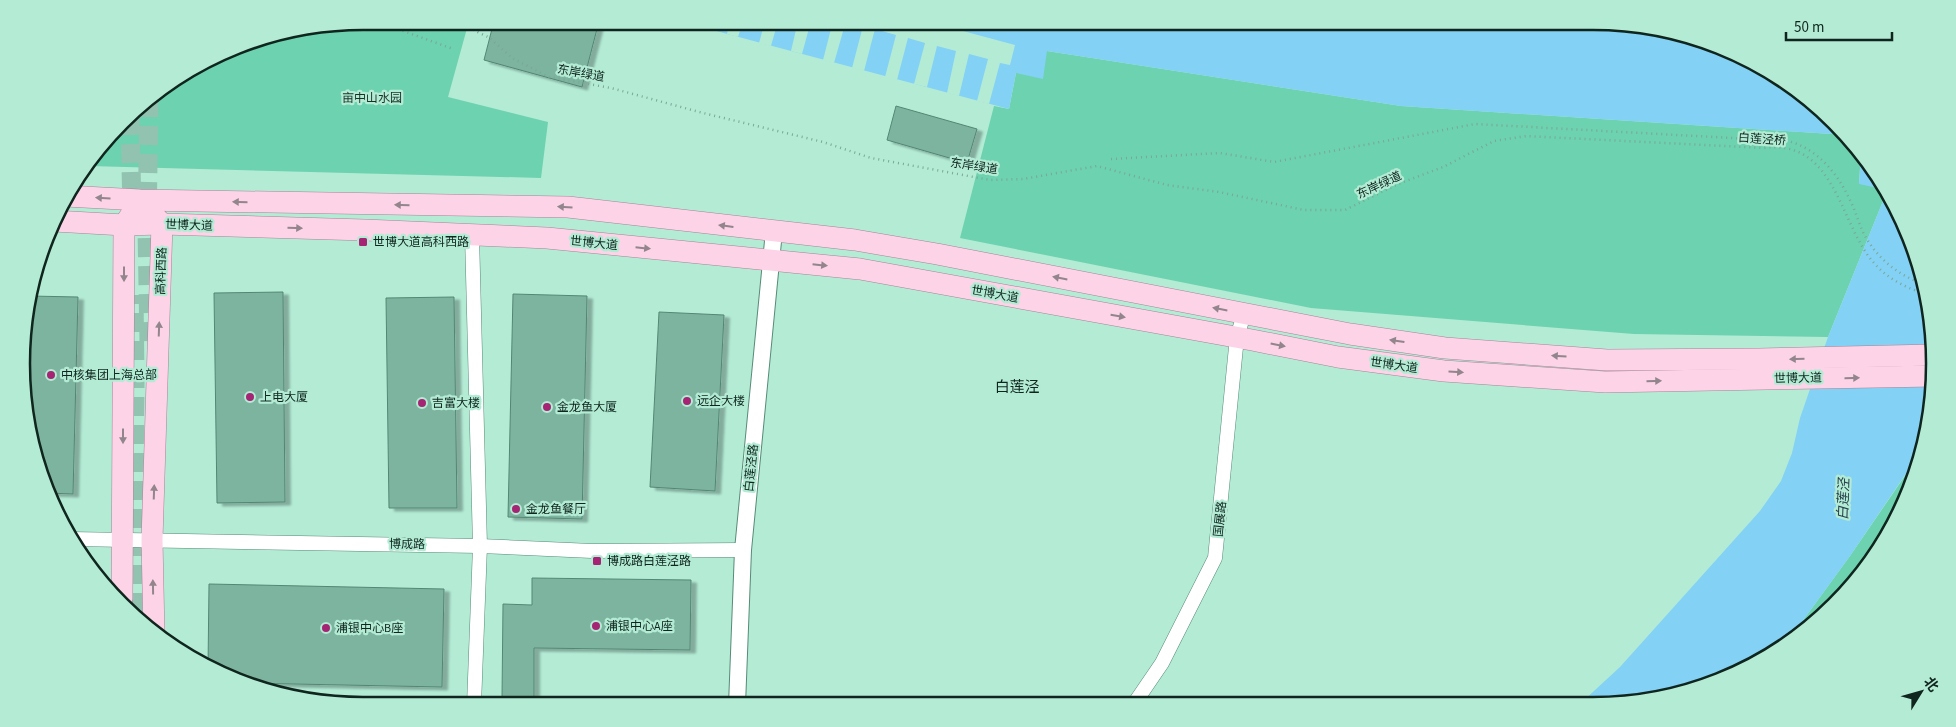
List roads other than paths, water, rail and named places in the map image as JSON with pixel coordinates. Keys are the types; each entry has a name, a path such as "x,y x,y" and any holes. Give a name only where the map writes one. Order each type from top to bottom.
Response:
{"main road":[{"name":"世博大道","path":"75,197 140,200 568,207 855,240 937,254 1350,334 1445,348 1607,360 1926,355"},
{"path":"122,593 124,225 140,200 162,224"},
{"name":"世博大道","path":"61,222 124,225 162,224 547,238 860,269 1338,357 1444,372 1606,382 1925,376"},
{"name":"高科西路","path":"154,623 152,540 162,224"}],"street":[{"name":"白莲泾路","path":"737,697 743,550 774,231"},
{"path":"472,235 480,546 474,697"},
{"name":"国展路","path":"1139,697 1162,663 1216,558 1237,337 1244,314"},
{"name":"博成路","path":"80,539 480,546 592,551 743,550"}],"water":[{"path":"713,30 1592,30 1636,33 1679,41 1740,64 1796,99 1834,134 1401,106 1047,51 1043,79 1016,73 1009,109"},
{"path":"1860,165 1876,188 1859,184"},
{"path":"1883,201 1901,236 1908,256 1920,298 1923,320 1926,364 1923,407 1920,429 1908,470 1850,556 1800,624 1778,641 1740,663 1679,686 1636,694 1588,697 1620,667 1760,511 1781,481 1792,453 1800,418 1828,337"}],"tunnel":[{"path":"149,109 147,227 149,342"},
{"path":"130,126 132,213"},
{"path":"133,604 134,295"}],"place":[{"name":"世博大道高科西路","path":"363,242"},
{"name":"中核集团上海总部","path":"51,375"},
{"name":"上电大厦","path":"250,397"},
{"name":"远企大楼","path":"687,401"},
{"name":"吉富大楼","path":"422,403"},
{"name":"金龙鱼大厦","path":"547,407"},
{"name":"金龙鱼餐厅","path":"516,509"},
{"name":"博成路白莲泾路","path":"597,561"},
{"name":"浦银中心A座","path":"596,626"},
{"name":"浦银中心B座","path":"326,628"}],"district":[{"name":"白莲泾","path":"1017,387"}],"park label":[{"name":"亩中山水园","path":"372,98"}]}
